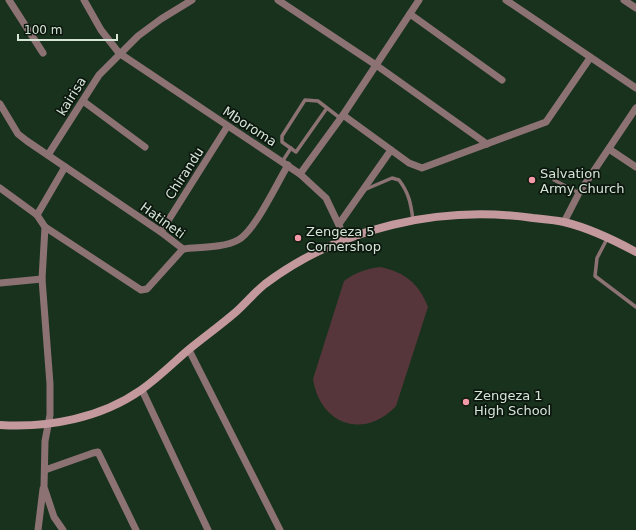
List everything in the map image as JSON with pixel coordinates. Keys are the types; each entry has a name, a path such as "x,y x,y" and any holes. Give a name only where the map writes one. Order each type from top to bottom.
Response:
{"street":[{"path":"9,0 43,53"},
{"name":"Mboroma","path":"84,0 101,30 119,53 195,103 227,127 300,174 326,198 346,240"},
{"name":"kairisa","path":"48,155 99,75 119,53 158,21 192,0"},
{"path":"278,0 376,65 487,144"},
{"path":"300,174 341,117 419,0"},
{"path":"506,0 636,88"},
{"path":"624,0 636,8"},
{"path":"410,14 502,80"},
{"path":"341,117 416,167 422,168 546,122 590,58"},
{"path":"83,101 145,147"},
{"name":"Hatineti","path":"0,104 18,134 161,232 183,249 224,244 238,240 249,231 285,163"},
{"path":"564,222 579,193 636,108"},
{"name":"Chirandu","path":"161,232 227,127"},
{"path":"609,149 636,167"},
{"path":"339,224 391,150"},
{"path":"38,215 65,167"},
{"path":"0,188 38,215 45,228 141,290 147,289 183,249"},
{"path":"0,425 65,422 96,413 119,403 142,390 238,310 269,281 305,258 346,240 380,228 413,220 469,214 517,216 564,222 608,238 636,252"},
{"path":"38,530 44,487 47,424 50,415 50,384 42,280 45,228"},
{"path":"0,283 42,280"},
{"path":"189,350 280,530"},
{"path":"142,390 208,530"},
{"path":"45,470 98,452 136,530"},
{"path":"44,487 54,517 63,530"}],"lane":[{"path":"327,108 296,152 282,142 282,136 305,100 318,101 341,117"},
{"path":"285,163 291,148"},
{"path":"362,191 392,178 399,180 406,190 411,202 413,220"},
{"path":"554,180 579,193"},
{"path":"608,238 597,258 595,276 636,307"}],"shaded area":[{"path":"380,267 397,272 410,280 420,292 428,307 396,406 384,416 371,423 358,425 345,422 334,417 324,407 317,395 313,379 344,281 361,271"}],"place":[{"name":"Salvation Army Church","path":"532,180"},
{"name":"Zengeza 5 Cornershop","path":"298,238"},
{"name":"Zengeza 1 High School","path":"466,402"}]}
